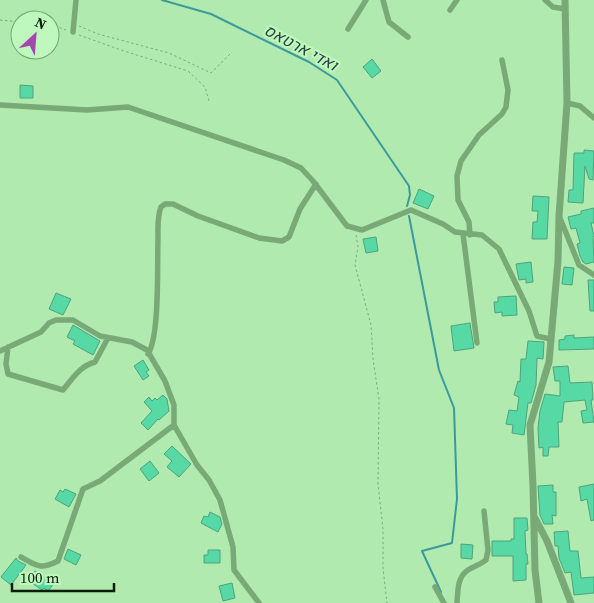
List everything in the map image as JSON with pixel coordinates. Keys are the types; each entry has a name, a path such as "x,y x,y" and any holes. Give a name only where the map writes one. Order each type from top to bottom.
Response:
{"street":[{"path":"72,32 76,0"},
{"path":"348,29 366,0"},
{"path":"383,0 389,22 408,37"},
{"path":"450,10 457,0"},
{"path":"545,0 553,7 565,9"},
{"path":"539,603 535,570 530,424 549,362 558,261 559,216 567,103 565,0"},
{"path":"470,235 469,222 458,200 457,176 461,161 479,134 502,114 506,107 508,90 502,60"},
{"path":"567,103 580,106 594,118"},
{"path":"0,105 87,110 128,108 284,160 301,168 316,184 347,226 362,230 390,217 412,210 443,224 455,232 482,235 499,249 530,311 537,336 550,339"},
{"path":"148,354 152,348 156,322 158,227 161,207 166,204 173,204 198,216 259,238 282,240 289,237 300,209 316,184"},
{"path":"559,216 579,265 594,275"},
{"path":"463,234 477,343"},
{"path":"0,350 41,332 56,320 73,320 100,336 132,342 146,350 165,381 174,406 174,425 220,500 233,547 234,570 259,603"},
{"path":"8,347 6,364 8,374 63,390 80,368 95,362 108,338"},
{"path":"21,558 41,567 58,561 82,489 100,481 174,425"},
{"path":"458,603 458,586 461,578 468,570 479,566 486,560 488,550 484,511"},
{"path":"534,516 547,541 571,603"},
{"path":"435,587 444,603"}],"path":[{"path":"74,24 98,34 170,53 211,73 232,52"},
{"path":"60,28 124,51 188,71 205,87 209,101"},
{"path":"355,228 358,247 355,265 371,325 373,359 379,399 378,484 383,529 383,568 387,603"}],"building":[{"path":"372,59 381,71 372,78 363,67"},
{"path":"20,85 33,86 33,98 20,98"},
{"path":"584,150 594,151 593,180 589,179 585,166 583,203 568,202 569,190 573,190 574,153 584,153"},
{"path":"419,189 434,196 428,209 413,203"},
{"path":"533,196 549,197 547,239 532,239 533,222 537,222 538,211 532,211"},
{"path":"594,208 594,223 591,223 594,236 594,262 586,264 580,256 577,244 580,243 576,228 571,229 568,217"},
{"path":"376,237 378,251 366,253 363,239"},
{"path":"531,262 533,282 526,283 526,279 519,280 516,264"},
{"path":"564,267 574,268 572,285 562,284"},
{"path":"588,280 594,280 594,311 590,311"},
{"path":"56,293 71,299 63,315 49,309"},
{"path":"516,296 517,315 502,316 502,312 495,313 494,302 498,302 498,297"},
{"path":"470,323 474,348 454,351 451,326"},
{"path":"73,325 100,341 93,355 73,344 75,341 67,337"},
{"path":"574,335 574,338 594,337 594,349 559,350 559,340 565,339 565,336"},
{"path":"528,341 544,342 543,359 537,358 536,385 531,403 528,403 524,435 512,433 513,425 506,424 509,410 517,411 519,397 514,395 518,381 520,382 521,359 526,359"},
{"path":"143,360 149,370 146,372 149,376 143,380 134,366"},
{"path":"568,366 570,383 592,382 593,400 591,400 594,422 583,423 581,411 587,410 585,400 564,402 562,422 558,422 559,447 549,447 548,456 543,456 543,447 539,448 538,428 540,411 545,394 560,396 560,381 555,381 553,367"},
{"path":"163,395 167,399 169,411 148,430 141,423 152,411 144,402 149,397 152,401 155,398 157,400"},
{"path":"172,446 191,464 179,477 167,467 172,461 164,454"},
{"path":"150,461 159,473 149,481 140,469"},
{"path":"594,484 594,520 591,521 587,499 581,501 579,487"},
{"path":"553,485 553,492 556,492 556,516 552,515 553,524 544,524 540,515 538,486"},
{"path":"65,489 76,494 69,507 55,499 60,490 63,492"},
{"path":"210,512 220,517 222,524 218,532 201,523 204,516 208,517"},
{"path":"514,518 527,518 528,530 525,531 528,564 526,564 526,580 513,581 513,556 492,556 492,541 511,541 511,539 514,539"},
{"path":"568,531 570,551 578,551 581,578 594,577 594,593 574,595 571,572 565,573 559,558 558,546 555,546 554,532"},
{"path":"461,544 473,545 472,559 461,558"},
{"path":"68,549 81,555 76,565 64,559"},
{"path":"208,550 220,550 220,563 204,563 204,555 208,555"},
{"path":"16,558 26,565 11,585 1,577"},
{"path":"35,571 55,582 48,591 44,588 42,590 29,581"},
{"path":"232,583 235,598 223,601 219,586"}],"waterway":[{"name":"ואדי ארטאס","path":"162,0 211,14 309,62 337,80 409,186 410,195 407,206"},
{"path":"409,216 439,370 454,408 457,499 452,543 422,551 441,592"}]}
